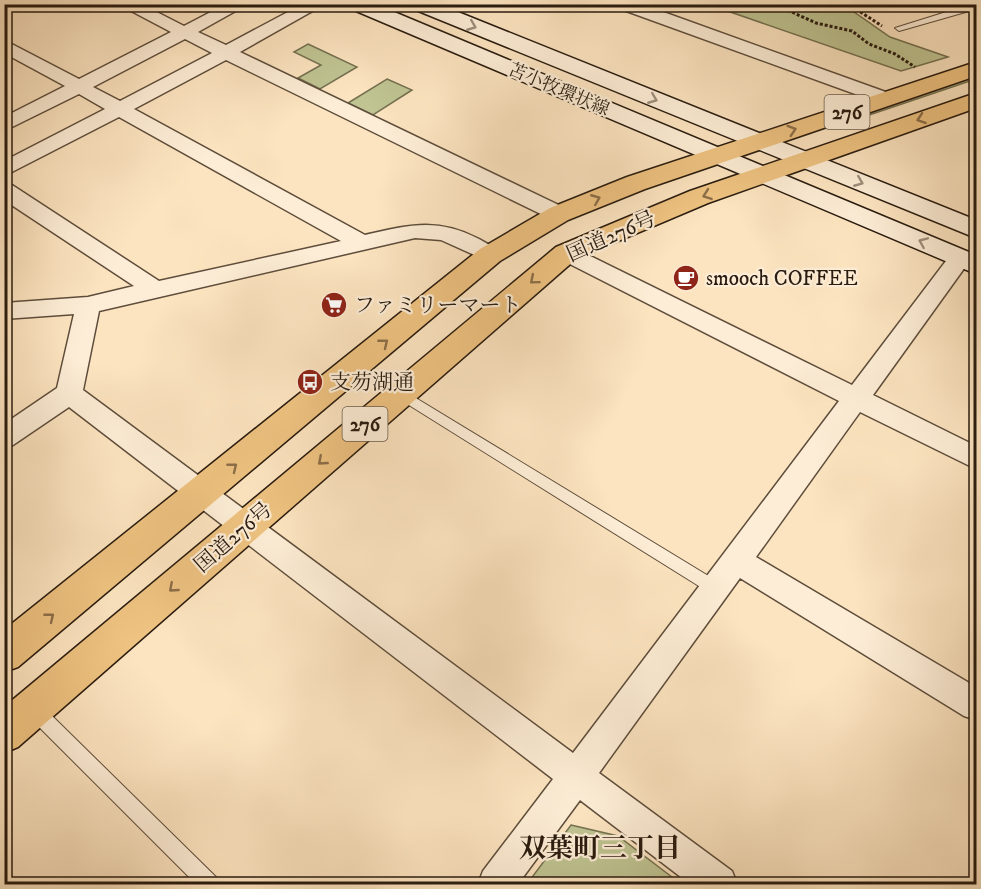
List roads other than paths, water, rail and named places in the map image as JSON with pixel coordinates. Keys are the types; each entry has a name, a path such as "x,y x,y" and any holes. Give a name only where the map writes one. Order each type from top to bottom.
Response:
{"highway":[{"name":"国道276号","path":"4,654 490,255 559,214 636,183 976,69"},
{"name":"国道276号","path":"4,733 566,253 689,201 976,100"}],"main road":[{"name":"苫小牧環状線","path":"356,4 968,261"},
{"name":"苫小牧環状線","path":"418,4 976,230"}],"street":[{"path":"126,4 559,214"},
{"path":"4,125 240,4"},
{"path":"4,170 317,4"},
{"path":"624,4 887,99"},
{"path":"4,45 364,244"},
{"path":"4,190 158,291"},
{"path":"4,310 88,305 415,231 438,230 456,236 490,255"},
{"path":"566,253 976,458"},
{"path":"496,885 856,398 968,261"},
{"path":"4,438 69,393 88,305"},
{"path":"69,393 719,885"},
{"path":"736,560 976,705"}],"lane":[{"path":"899,28 976,6"},
{"path":"401,394 716,588"},
{"path":"33,709 209,885"}],"place":[{"name":"smooch COFFEE","path":"686,278"},
{"name":"ファミリーマート","path":"334,305"},
{"name":"支芴湖通","path":"310,382"}],"district":[{"name":"双葉町三丁目","path":"600,848"}]}
